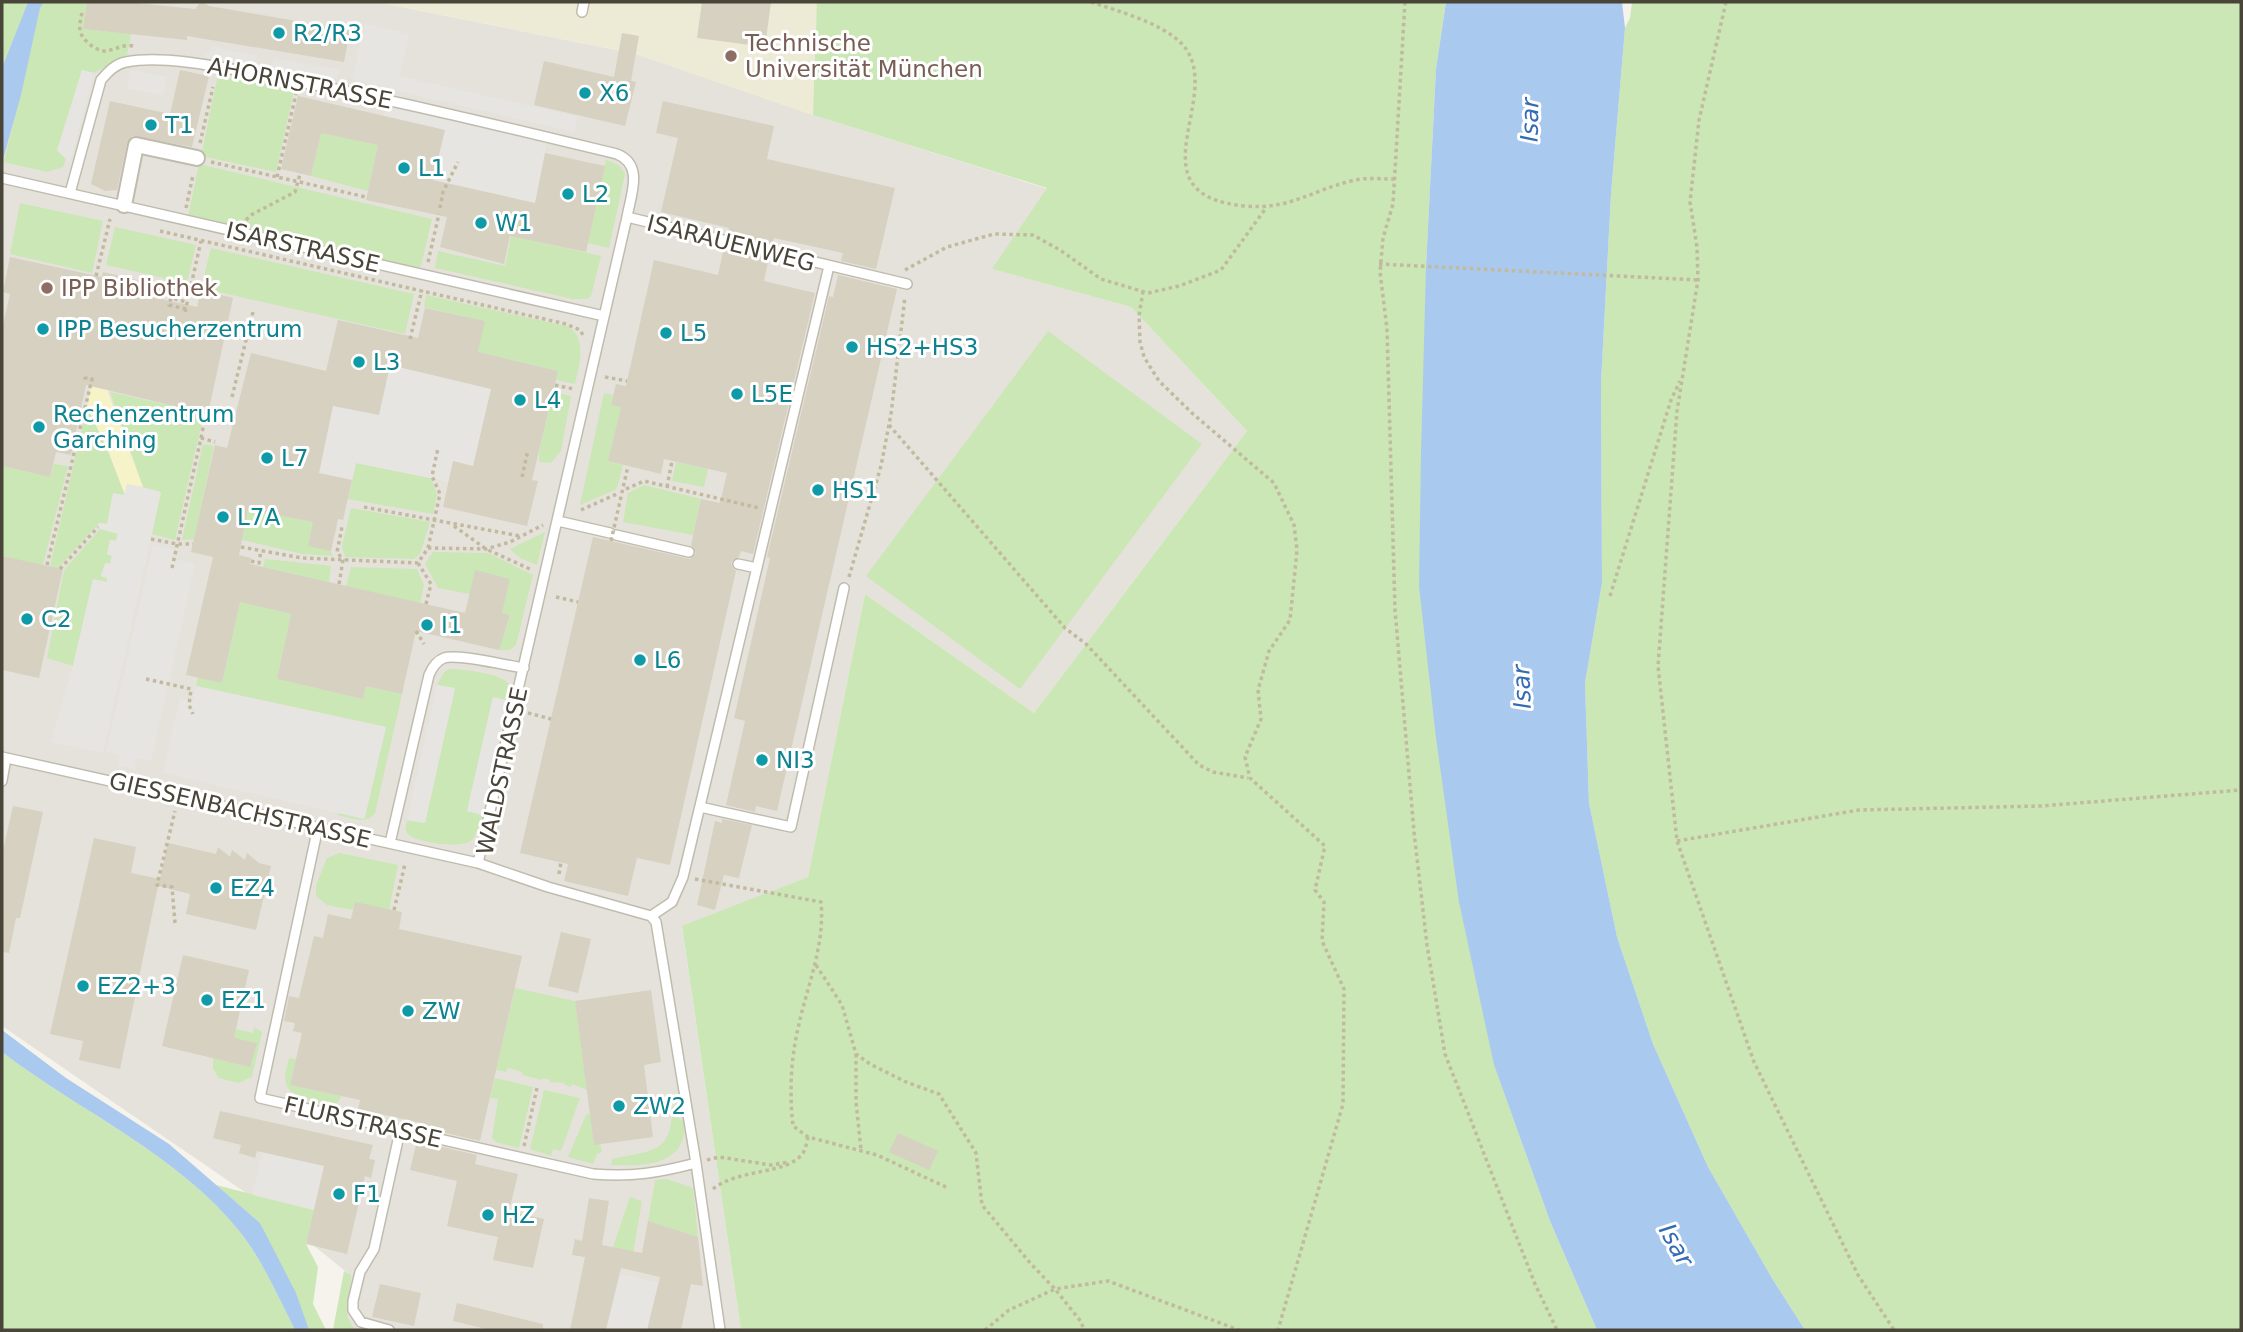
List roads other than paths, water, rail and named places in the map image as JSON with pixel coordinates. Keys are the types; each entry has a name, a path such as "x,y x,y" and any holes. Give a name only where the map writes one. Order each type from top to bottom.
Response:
{"street":[{"path":"124,205 136,145 197,158"}],"lane":[{"name":"AHORNSTRASSE","path":"70,193 101,80 116,65 130,61 193,64 372,95 617,154"},
{"name":"ISARAUENWEG","path":"617,154 627,158 633,168 634,182 627,217 907,284"},
{"name":"ISARSTRASSE","path":"2,178 604,316"},
{"name":"WALDSTRASSE","path":"627,217 478,863 548,887 651,916"},
{"path":"720,1330 702,1200 656,922 651,916 672,902 683,877 829,266"},
{"path":"555,521 689,552"},
{"path":"738,564 757,568"},
{"path":"700,807 791,827 844,588"},
{"path":"390,843 429,675 435,664 444,658 457,657 524,668"},
{"path":"2,781 4,757"},
{"name":"GIESSENBACHSTRASSE","path":"4,757 478,863"},
{"name":"FLURSTRASSE","path":"318,827 260,1098 593,1174 625,1177 696,1163"},
{"path":"389,1330 361,1322 353,1310 360,1272 374,1249 400,1131"}],"water":[{"path":"28,2 44,2 40,8 21,95 2,163 2,68"},
{"name":"Isar","path":"1446,2 1622,2 1625,28 1611,194 1601,383 1602,583 1585,683 1589,803 1617,937 1653,1044 1708,1167 1805,1330 1597,1330 1550,1221 1494,1065 1459,902 1436,738 1419,586 1426,267 1436,69"},
{"path":"2,1030 66,1078 169,1144 260,1223 296,1293 309,1330 295,1330 256,1255 240,1232 215,1205 158,1157 2,1052"}],"place":[{"name":"R2/R3","path":"279,33"},
{"name":"Technische Universität München","path":"731,56"},
{"name":"X6","path":"585,93"},
{"name":"T1","path":"151,125"},
{"name":"L1","path":"404,168"},
{"name":"L2","path":"568,194"},
{"name":"W1","path":"481,223"},
{"name":"IPP Bibliothek","path":"47,288"},
{"name":"IPP Besucherzentrum","path":"43,329"},
{"name":"L5","path":"666,333"},
{"name":"HS2+HS3","path":"852,347"},
{"name":"L3","path":"359,362"},
{"name":"L5E","path":"737,394"},
{"name":"L4","path":"520,400"},
{"name":"Rechenzentrum Garching","path":"39,427"},
{"name":"L7","path":"267,458"},
{"name":"HS1","path":"818,490"},
{"name":"L7A","path":"223,517"},
{"name":"C2","path":"27,619"},
{"name":"I1","path":"427,625"},
{"name":"L6","path":"640,660"},
{"name":"NI3","path":"762,760"},
{"name":"EZ4","path":"216,888"},
{"name":"EZ2+3","path":"83,986"},
{"name":"EZ1","path":"207,1000"},
{"name":"ZW","path":"408,1011"},
{"name":"ZW2","path":"619,1106"},
{"name":"F1","path":"339,1194"},
{"name":"HZ","path":"488,1215"}]}
